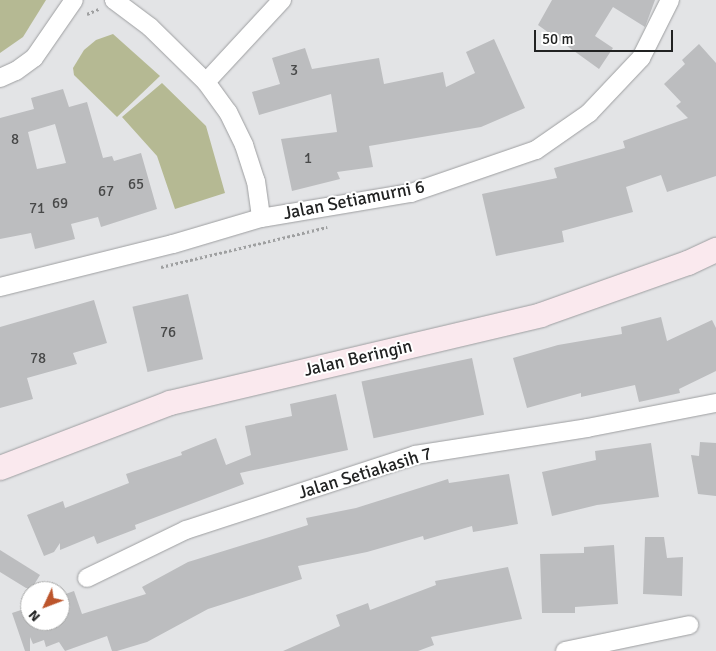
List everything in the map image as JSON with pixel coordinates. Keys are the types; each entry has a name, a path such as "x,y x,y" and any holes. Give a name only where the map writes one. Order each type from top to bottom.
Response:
{"street":[{"path":"0,78 16,71 34,58 74,0"},
{"path":"206,82 282,0"},
{"name":"Jalan Setiamurni 6","path":"0,287 173,244 261,218 411,193 536,150 589,113 642,58 670,0"},
{"path":"109,4 150,27 206,82 228,112 244,145 256,181 261,218"},
{"name":"Jalan Beringin","path":"0,468 170,403 540,315 688,263 716,250"},
{"name":"Jalan Setiakasih 7","path":"87,578 186,530 415,455 586,428 716,403"},
{"path":"0,481 25,460"},
{"path":"565,651 689,625"}],"path":[{"path":"80,22 85,14 109,4"},
{"path":"179,264 332,226"}],"green space":[{"path":"0,0 46,0 23,37 0,53"},
{"path":"113,34 160,76 117,117 74,75 73,68 84,50 96,40"},
{"path":"162,83 206,126 225,193 175,209 157,156 122,117"}],"building":[{"path":"552,0 655,0 645,27 613,7 595,36 613,48 599,69 538,25"},
{"path":"494,39 525,108 481,127 369,146 373,167 337,172 340,179 292,191 281,139 337,132 331,94 259,115 252,92 280,84 272,58 305,48 312,69 379,58 384,84 443,72 446,87 475,73 466,52"},
{"path":"699,44 716,63 716,176 667,192 661,175 626,187 633,212 562,231 564,242 496,256 482,194 557,178 554,168 625,148 623,141 688,118 676,106 681,102 664,84 685,64 682,60"},
{"path":"63,89 69,107 87,102 103,158 112,156 114,161 141,153 157,209 101,227 98,217 71,224 75,239 35,249 31,233 0,239 0,118 34,109 31,98","holes":["55,124 66,163 37,169 28,132"]},
{"path":"188,294 203,359 148,372 132,307"},
{"path":"94,300 107,343 73,353 77,364 27,378 33,399 0,408 0,327"},
{"path":"661,317 667,341 712,320 716,328 716,371 679,389 680,393 639,402 635,385 581,397 581,393 527,408 513,358 558,345 622,334 621,327"},
{"path":"472,358 484,415 374,438 361,381"},
{"path":"336,394 348,450 240,473 244,484 135,525 136,529 97,544 94,536 60,550 60,543 54,552 44,556 27,515 63,501 65,508 129,483 126,474 182,455 181,452 216,438 226,465 251,455 245,426 292,416 290,404"},
{"path":"700,442 716,443 716,496 698,494 691,455 699,456"},
{"path":"651,443 659,497 597,505 552,516 542,472 596,460 595,451"},
{"path":"509,474 518,524 473,532 472,526 424,540 423,536 367,552 298,566 302,579 208,609 147,642 117,651 112,651 107,636 65,651 59,642 46,647 44,640 33,644 30,637 30,651 25,651 12,613 20,610 20,631 70,631 70,592 74,591 82,614 146,594 142,587 188,562 308,525 306,518 356,508 448,479 449,483"},
{"path":"645,537 664,537 667,558 683,557 682,596 643,594"},
{"path":"614,545 618,604 575,607 575,613 542,613 540,554 584,553 584,547"},
{"path":"0,550 40,575 36,581 20,581 20,584 0,572"},
{"path":"508,567 522,619 431,637 434,645 418,651 283,651 340,626 336,615 368,603 370,610 436,585 435,581"}]}
